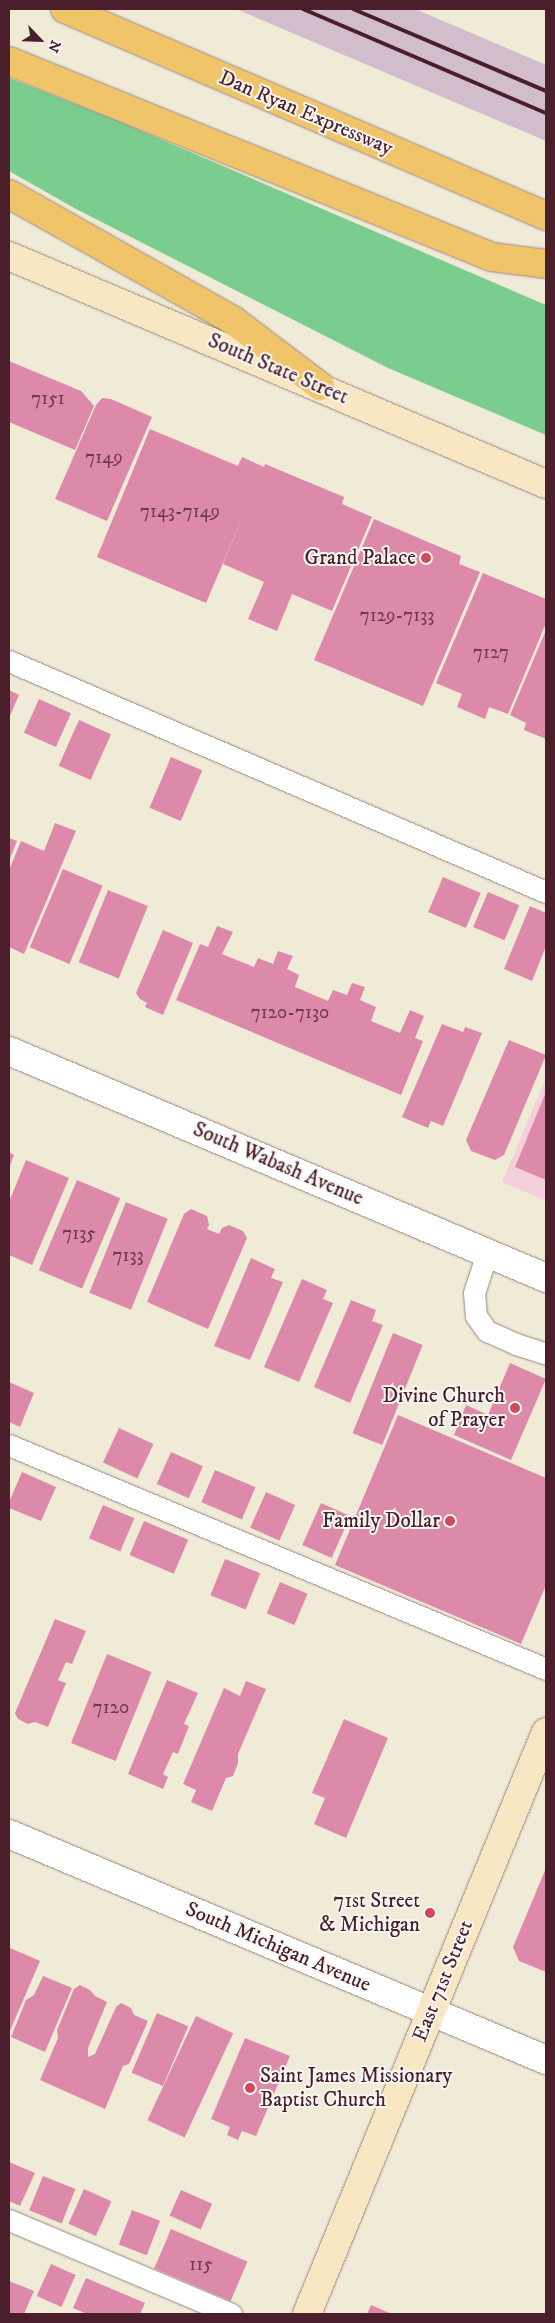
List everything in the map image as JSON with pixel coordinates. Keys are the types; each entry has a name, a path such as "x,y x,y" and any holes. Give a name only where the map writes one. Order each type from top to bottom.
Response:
{"highway":[{"name":"Dan Ryan Expressway","path":"65,9 546,216"},
{"path":"9,61 492,257 546,264"},
{"path":"9,194 234,321 320,386"}],"main road":[{"name":"South State Street","path":"9,256 320,386 546,484"},
{"name":"East 71st Street","path":"307,2314 546,1732"}],"street":[{"name":"South Wabash Avenue","path":"9,1051 546,1278"},
{"name":"South Michigan Avenue","path":"9,1834 546,2060"}],"lane":[{"path":"9,661 546,892"},
{"path":"487,1253 474,1293 476,1316 487,1330 516,1344 546,1354"},
{"path":"9,1445 546,1670"},
{"path":"9,2220 231,2314"}],"shaded area":[{"path":"236,9 415,9 546,65 546,141"},
{"path":"546,1078 546,1201 502,1182"}],"green space":[{"path":"9,78 118,121 546,305 546,435 388,368 76,209 9,171"}],"building":[{"path":"9,361 81,391 94,406 75,450 9,422"},
{"path":"102,398 111,399 152,417 107,521 55,499 96,405"},
{"path":"150,429 238,466 242,457 264,467 265,464 344,497 342,504 372,517 332,611 292,594 277,631 248,619 264,582 223,564 249,502 206,603 97,557"},
{"path":"374,519 461,556 459,564 480,572 423,706 314,660"},
{"path":"483,573 546,599 546,623 508,714 489,707 485,719 457,707 462,694 436,683"},
{"path":"546,630 546,739 524,730 526,723 510,715"},
{"path":"9,690 19,695 9,718"},
{"path":"39,699 71,713 56,747 24,733"},
{"path":"79,720 111,734 91,780 59,766"},
{"path":"171,757 202,770 181,821 150,808"},
{"path":"55,823 76,831 24,954 9,947 9,870 21,841 44,851"},
{"path":"9,838 17,841 9,861"},
{"path":"63,869 103,886 69,964 30,947"},
{"path":"443,877 481,893 466,928 428,912"},
{"path":"108,890 148,906 119,978 79,962"},
{"path":"488,892 519,905 504,940 473,927"},
{"path":"530,906 546,913 546,946 532,981 504,969"},
{"path":"217,926 233,932 222,954 254,967 258,958 273,964 278,951 293,956 287,969 299,975 295,987 328,1001 333,990 347,995 352,983 365,987 360,1000 376,1007 371,1021 400,1033 410,1010 424,1016 415,1038 423,1041 401,1095 176,1000 200,944 208,947"},
{"path":"163,930 193,943 163,1015 145,1007 147,1003 140,999 136,993"},
{"path":"442,1024 463,1032 465,1027 482,1033 443,1126 431,1121 428,1128 402,1117"},
{"path":"509,1040 546,1055 504,1155 495,1160 471,1151 466,1140"},
{"path":"546,1092 546,1180 515,1167"},
{"path":"9,1152 14,1155 9,1168"},
{"path":"26,1160 69,1178 32,1265 9,1255 9,1202"},
{"path":"77,1180 120,1198 82,1289 39,1270"},
{"path":"126,1202 168,1219 131,1310 89,1293"},
{"path":"191,1209 207,1216 209,1225 207,1229 219,1234 222,1228 229,1225 243,1231 247,1238 208,1329 147,1302 184,1214"},
{"path":"251,1258 275,1269 271,1278 283,1282 250,1360 214,1346"},
{"path":"302,1279 327,1290 323,1299 333,1303 299,1382 264,1367"},
{"path":"351,1300 376,1310 372,1321 383,1325 350,1403 314,1387"},
{"path":"393,1333 423,1345 382,1445 353,1433"},
{"path":"510,1363 546,1379 511,1460 454,1435 466,1405 488,1415"},
{"path":"9,1382 34,1393 20,1427 9,1422"},
{"name":"Family Dollar","path":"398,1415 546,1478 546,1585 521,1644 335,1565"},
{"path":"119,1428 153,1444 137,1478 103,1462"},
{"path":"171,1452 203,1466 189,1498 157,1484"},
{"path":"215,1470 256,1487 242,1519 201,1502"},
{"path":"22,1472 56,1487 41,1521 9,1508 9,1502"},
{"path":"266,1492 295,1505 279,1541 250,1528"},
{"path":"321,1503 350,1516 332,1558 302,1545"},
{"path":"103,1505 134,1518 120,1551 89,1538"},
{"path":"144,1521 188,1540 174,1574 130,1555"},
{"path":"225,1559 260,1573 246,1609 210,1595"},
{"path":"280,1582 308,1594 294,1625 267,1613"},
{"path":"55,1619 86,1631 72,1664 66,1662 58,1680 66,1683 48,1727 35,1722 28,1724 18,1719 15,1713"},
{"path":"107,1654 152,1672 116,1761 71,1743"},
{"path":"167,1680 198,1693 184,1724 189,1726 178,1754 173,1752 163,1774 168,1777 163,1789 128,1774"},
{"path":"246,1681 266,1689 238,1754 238,1763 233,1776 226,1778 212,1811 191,1802 196,1790 183,1784 224,1688 240,1696"},
{"path":"344,1719 388,1738 346,1838 314,1824 325,1798 312,1793"},
{"path":"546,1868 546,1972 519,1961 513,1947"},
{"path":"10,1948 40,1961 9,2033 9,1950"},
{"path":"43,1976 72,1988 45,2052 11,2037 26,2000 34,1995"},
{"path":"80,1985 107,2002 88,2048 88,2057 95,2054 116,2007 121,2003 131,2008 134,2015 148,2021 129,2064 123,2066 105,2109 40,2080 58,2038 57,2030 74,1989"},
{"path":"157,2013 188,2026 163,2086 132,2073"},
{"path":"196,2016 233,2033 185,2138 147,2120"},
{"name":"Saint James Missionary Baptist Church","path":"245,2038 290,2056 256,2136 242,2131 238,2140 227,2135 230,2127 211,2119"},
{"path":"9,2162 35,2173 20,2206 9,2201"},
{"path":"43,2176 75,2189 62,2223 29,2210"},
{"path":"84,2189 111,2201 96,2236 69,2224"},
{"path":"181,2190 212,2204 201,2229 170,2216"},
{"path":"132,2210 160,2221 147,2255 119,2245"},
{"path":"171,2229 247,2261 231,2301 154,2269"},
{"path":"51,2264 76,2275 61,2307 37,2296"},
{"path":"86,2278 145,2303 140,2314 87,2314 73,2308"},
{"path":"9,2281 34,2291 24,2314 9,2314"},
{"path":"371,2305 392,2314 367,2314"}],"railway":[{"path":"303,9 546,113"},
{"path":"353,9 546,91"}],"place":[{"name":"Grand Palace","path":"426,558"},
{"name":"Divine Church of Prayer","path":"515,1408"},
{"name":"Family Dollar","path":"450,1521"},
{"name":"71st Street & Michigan","path":"430,1913"},
{"name":"Saint James Missionary Baptist Church","path":"250,2088"}]}
